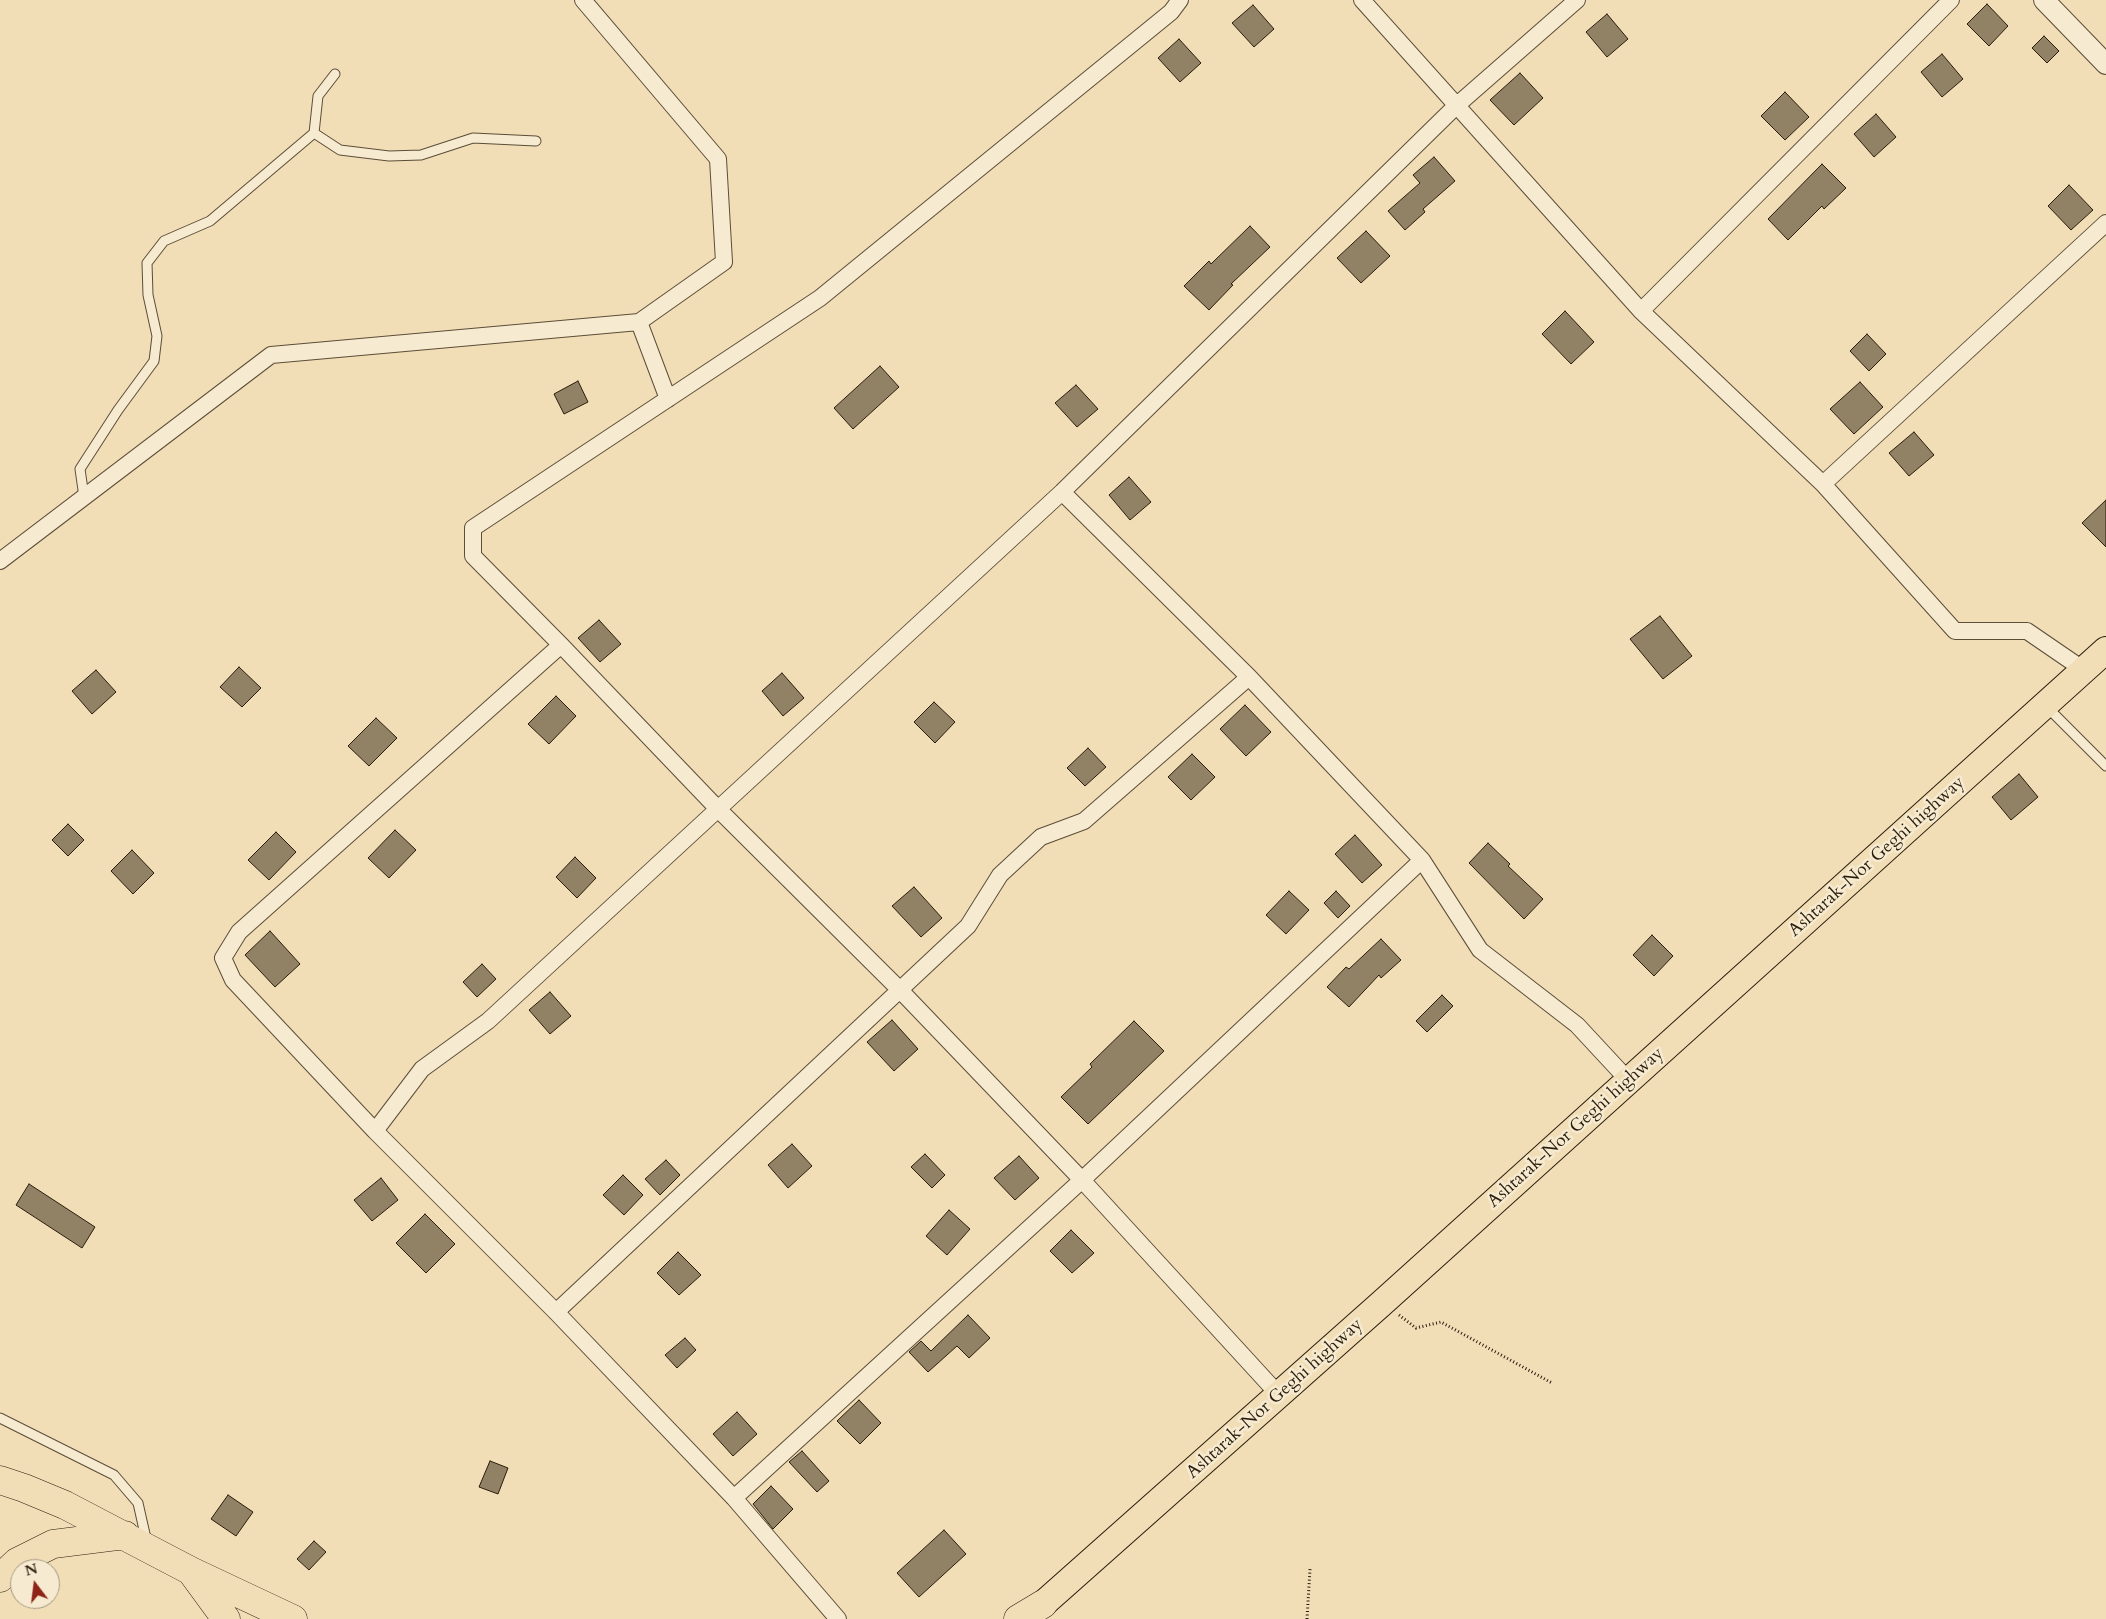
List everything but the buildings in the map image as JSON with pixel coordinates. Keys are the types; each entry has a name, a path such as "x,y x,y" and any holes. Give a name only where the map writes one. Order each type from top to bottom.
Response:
{"highway":[{"path":"0,1480 65,1505 191,1571 293,1619"},
{"path":"0,1578 16,1562 53,1544 136,1541"},
{"path":"191,1571 226,1619"},
{"path":"1018,1619 1034,1611"}],"main road":[{"name":"Ashtarak-Nor Geghi highway","path":"1034,1611 1382,1303 2106,650"}],"street":[{"path":"0,561 271,355 639,322 724,262 718,159 583,0"},
{"path":"1180,0 1171,12 820,298 473,528 473,556 718,809 900,989 1082,1180 1279,1395"},
{"path":"1362,0 1641,311 1823,484 1955,631 2027,631 2084,670"},
{"path":"375,1131 422,1069 488,1021 1062,492 1456,106 1577,0"},
{"path":"1641,311 1951,0"},
{"path":"2044,0 2106,64"},
{"path":"1823,484 2106,223"},
{"path":"639,322 668,399"},
{"path":"1062,492 1249,677 1422,860 1480,950 1577,1025 1629,1081"},
{"path":"561,645 239,932 223,958 233,980 375,1131 556,1312 734,1498 838,1619"},
{"path":"556,1312 968,926 1000,875 1041,837 1084,820 1249,677"},
{"path":"734,1498 1082,1180 1422,860"}],"lane":[{"path":"84,497 80,469 118,410 154,361 157,336 148,295 147,263 164,241 210,221 314,133 318,96 335,74"},
{"path":"314,133 340,150 389,156 421,154 473,138 536,141"},
{"path":"2045,705 2106,766"},
{"path":"0,1418 114,1475 138,1502 136,1541"}],"path":[{"path":"1382,1303 1416,1328 1441,1322 1552,1383"},
{"path":"1307,1619 1310,1569"}]}
